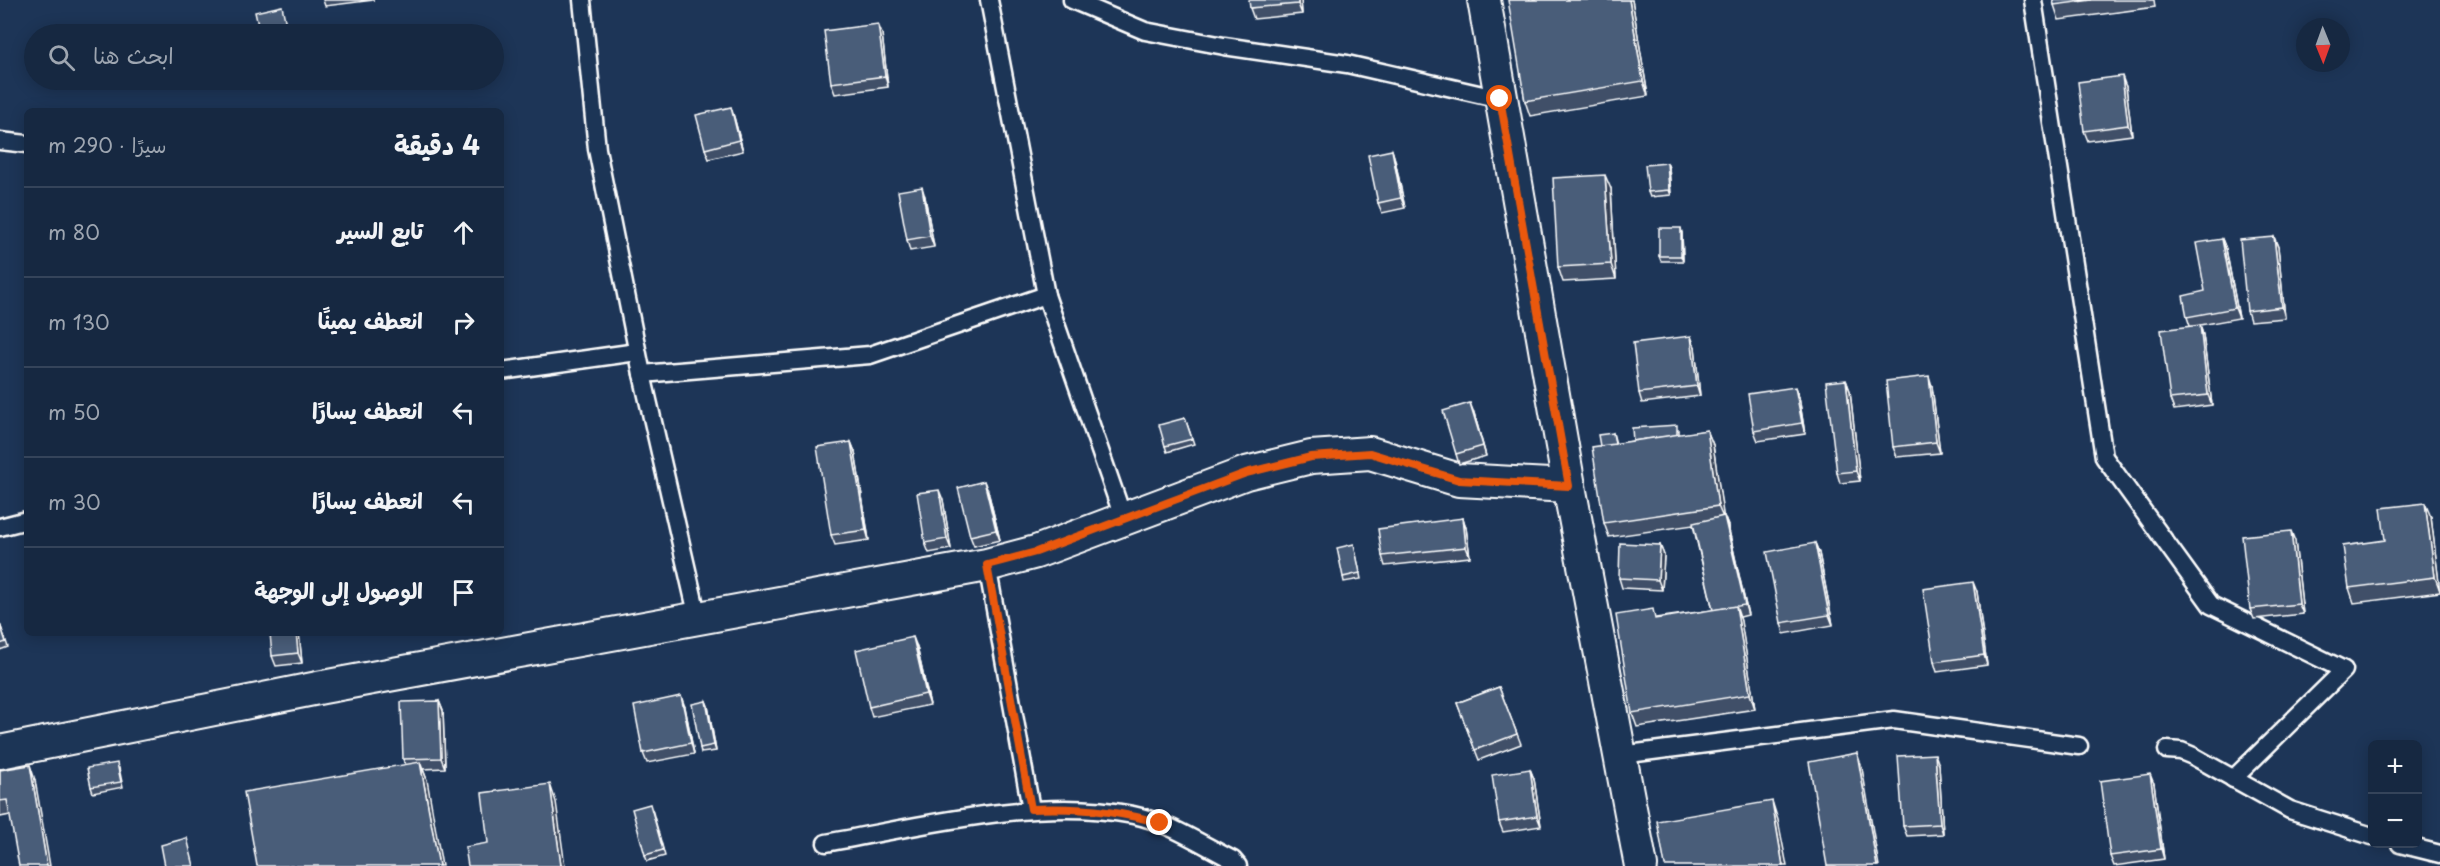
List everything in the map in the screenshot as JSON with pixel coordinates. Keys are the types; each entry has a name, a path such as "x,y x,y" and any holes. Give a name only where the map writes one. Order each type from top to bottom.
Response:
{"street":[{"path":"1484,0 1569,486 1641,866"},
{"path":"0,752 334,684 987,565 1036,552 1246,473 1311,457 1370,453 1459,480 1569,486"}],"lane":[{"path":"582,0 597,148 637,352 698,618"},
{"path":"989,0 1046,295 1124,520"},
{"path":"1072,0 1145,31 1224,46 1347,64 1500,99"},
{"path":"2033,0 2104,458 2211,604 2344,670 2233,778"},
{"path":"0,141 24,144"},
{"path":"642,374 870,355 1046,295"},
{"path":"504,371 637,352"},
{"path":"0,527 24,521"},
{"path":"987,565 1031,809"},
{"path":"1621,754 1894,720 2079,746"},
{"path":"2167,750 2181,751 2193,756 2290,810 2368,834"},
{"path":"826,843 1031,809 1053,808 1133,815 1160,823 1233,860 1238,866"},
{"path":"2418,848 2440,854"}],"building":[{"path":"1249,0 1298,0 1298,4 1250,8"},
{"path":"1508,0 1629,0 1643,81 1525,101"},
{"path":"2053,0 2092,0 2054,5"},
{"path":"282,6 286,24 258,24 255,12"},
{"path":"878,24 885,76 831,83 824,31"},
{"path":"2122,76 2128,125 2084,131 2078,82"},
{"path":"731,107 739,140 705,149 696,115"},
{"path":"1392,150 1401,198 1378,203 1368,155"},
{"path":"1667,163 1669,190 1648,192 1645,165"},
{"path":"1605,175 1611,264 1558,267 1553,178"},
{"path":"922,187 930,236 907,240 898,191"},
{"path":"1659,228 1681,228 1681,256 1659,256"},
{"path":"2274,237 2282,307 2247,311 2240,240"},
{"path":"2222,239 2235,308 2187,317 2183,296 2205,291 2196,243"},
{"path":"2200,325 2208,395 2170,399 2161,330"},
{"path":"1691,336 1697,386 1639,393 1633,343"},
{"path":"1929,376 1936,442 1893,447 1886,381"},
{"path":"1846,380 1856,471 1837,473 1826,382"},
{"path":"1795,387 1802,423 1754,431 1748,394"},
{"path":"1470,403 1483,446 1456,454 1443,411"},
{"path":"1185,418 1192,439 1165,446 1159,425"},
{"path":"1677,425 1677,435 1633,441 1632,428"},
{"path":"1707,430 1718,506 1604,523 1592,447"},
{"path":"1613,433 1615,444 1600,446 1598,435"},
{"path":"851,442 866,530 831,535 817,447"},
{"path":"984,481 996,530 970,536 958,488"},
{"path":"939,490 947,539 925,543 917,493"},
{"path":"2425,503 2435,577 2349,588 2343,546 2385,540 2381,508"},
{"path":"1724,516 1745,605 1713,610 1693,523"},
{"path":"1463,518 1466,547 1382,556 1378,529"},
{"path":"2291,531 2299,604 2250,609 2242,536"},
{"path":"1620,543 1660,545 1658,580 1619,578"},
{"path":"1815,543 1829,615 1781,623 1767,552"},
{"path":"1354,544 1360,573 1343,577 1337,548"},
{"path":"1973,582 1984,655 1934,662 1923,589"},
{"path":"1736,606 1750,694 1632,713 1616,615 1653,609 1655,619"},
{"path":"0,624 6,642 0,644"},
{"path":"270,636 296,636 298,653 272,656"},
{"path":"913,637 926,694 869,707 856,650"},
{"path":"1499,687 1517,734 1475,750 1457,703"},
{"path":"681,696 691,743 643,753 634,706"},
{"path":"439,701 441,758 403,759 401,702"},
{"path":"706,701 714,745 700,748 692,704"},
{"path":"1857,753 1877,866 1827,866 1809,762"},
{"path":"1935,754 1940,824 1903,826 1898,756"},
{"path":"420,762 439,866 257,866 244,792"},
{"path":"117,763 121,782 91,787 87,768"},
{"path":"30,765 47,866 19,866 7,800 0,801 0,770"},
{"path":"1530,769 1537,816 1499,822 1492,775"},
{"path":"2150,774 2161,849 2110,856 2100,781"},
{"path":"550,784 561,866 468,866 465,847 488,843 482,793"},
{"path":"1772,801 1783,866 1665,866 1657,821"},
{"path":"650,804 663,850 645,855 632,809"},
{"path":"187,838 194,866 165,866 161,845"}],"route":[{"path":"1160,823 1133,815 1053,808 1031,809 987,565 1036,552 1246,473 1311,457 1370,453 1459,480 1569,486 1500,99"}]}
